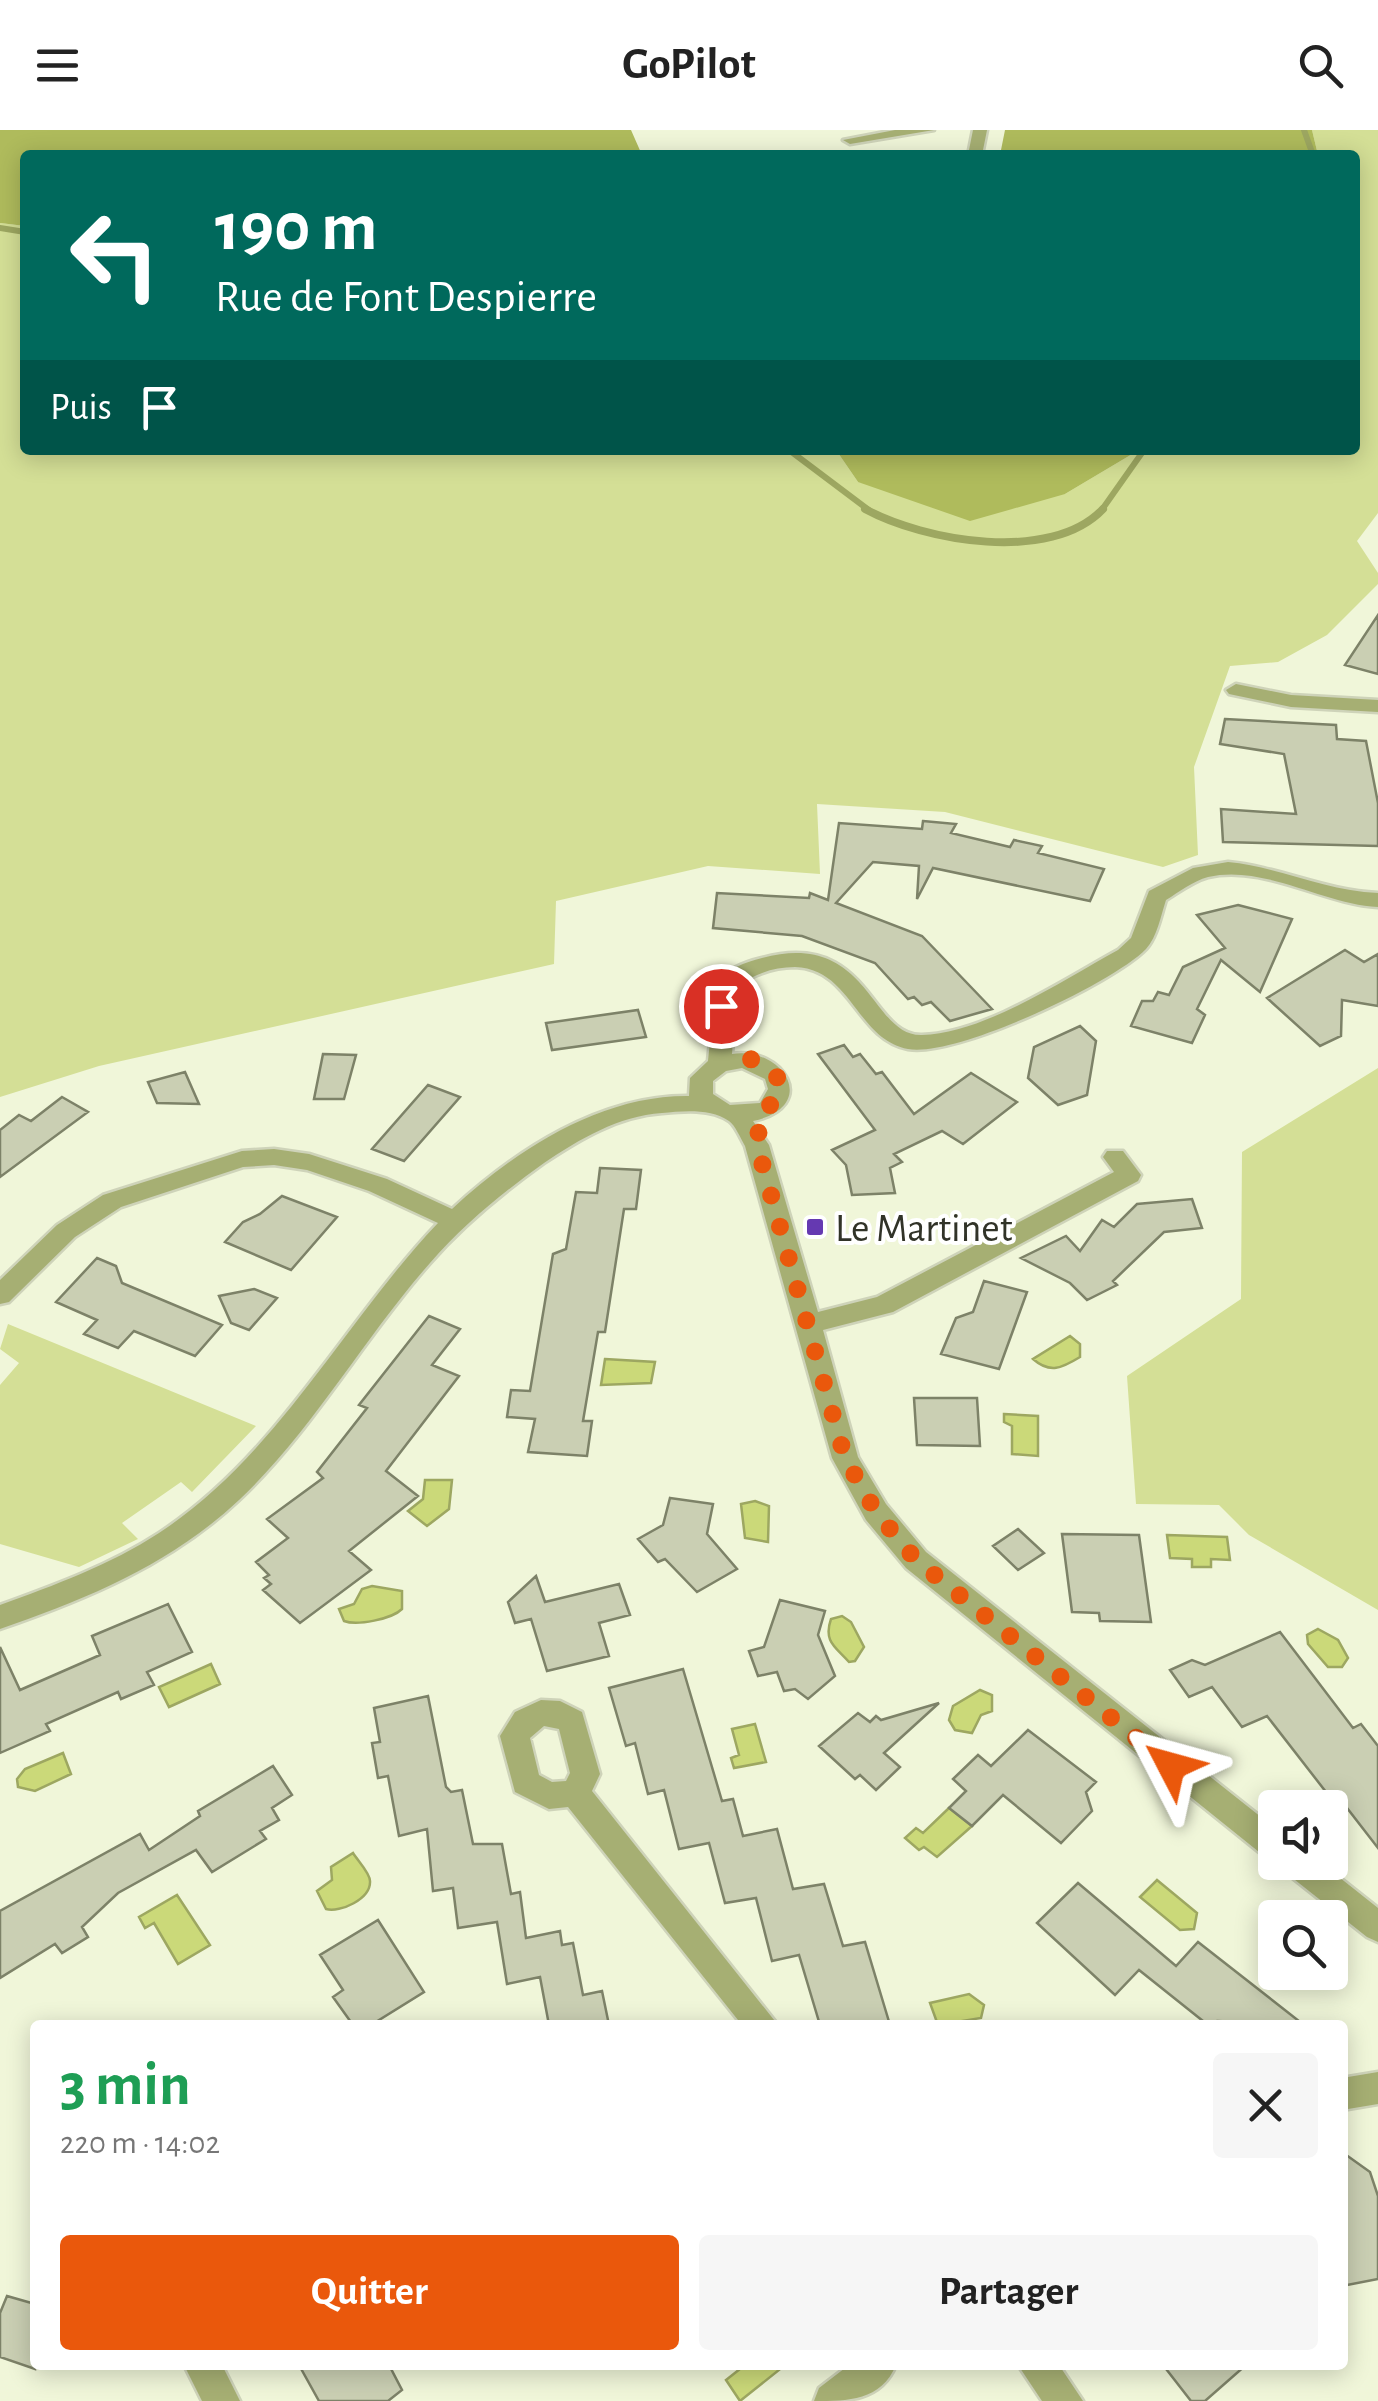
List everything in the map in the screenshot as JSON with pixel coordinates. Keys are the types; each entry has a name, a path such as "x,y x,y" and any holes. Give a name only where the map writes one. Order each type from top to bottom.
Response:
{"street":[{"path":"847,135 927,130"},
{"path":"1236,690 1291,701 1378,706"},
{"path":"719,1064 726,1038 721,1006 726,982 741,971 770,961 819,965 838,973 876,1022 900,1039 920,1043 949,1038 998,1018 1126,955 1141,941 1157,896 1207,871 1256,873 1323,892 1378,900"},
{"path":"726,1038 744,1060"},
{"path":"0,1618 145,1555 192,1525 273,1446 454,1220 502,1181 596,1119 703,1095 749,1114 778,1099 780,1082 767,1067 744,1060 719,1064 709,1070 703,1095"},
{"path":"749,1114 845,1458 876,1512 916,1560 1258,1832"},
{"path":"0,1295 66,1231 112,1200 242,1159 274,1157 310,1162 378,1185 454,1220"},
{"path":"808,1324 884,1304 1129,1175 1114,1157"},
{"path":"576,1793 758,2020"},
{"path":"1319,1880 1378,1926"},
{"path":"1348,2093 1378,2088"},
{"path":"205,2370 222,2401"},
{"path":"832,2401 872,2370"},
{"path":"1040,2370 1065,2401"}],"shaded area":[{"path":"0,130 631,130 640,150 20,150 20,225 0,223"},
{"path":"1005,130 1312,130 1317,150 1001,150"},
{"path":"1312,130 1378,130 1378,513 1357,541 1378,573 1378,584 1327,635 1278,662 1230,666 1194,767 1198,855 1163,867 945,812 817,804 820,874 708,866 556,901 554,964 99,1066 0,1097 0,223 20,225 20,455 839,455 858,482 1065,494 1131,455 1360,455 1360,150 1317,150"},
{"path":"839,455 1131,455 1065,494 970,521 858,482"},
{"path":"1378,1068 1378,1610 1249,1535 1219,1505 1136,1504 1127,1376 1241,1299 1242,1152"},
{"path":"8,1324 256,1426 192,1492 181,1482 122,1523 138,1539 79,1567 0,1544 0,1385 19,1363 0,1349"},
{"path":"1070,1336 1080,1344 1080,1357 1056,1368 1045,1367 1033,1359"},
{"path":"605,1359 655,1362 651,1383 601,1385"},
{"path":"1004,1414 1038,1416 1038,1456 1012,1454 1012,1426 1004,1422"},
{"path":"425,1480 452,1480 449,1509 427,1526 408,1511 423,1499"},
{"path":"755,1501 769,1506 768,1542 745,1538 741,1504"},
{"path":"1167,1535 1227,1537 1230,1560 1211,1559 1211,1567 1192,1567 1192,1559 1170,1558"},
{"path":"372,1586 402,1591 402,1609 374,1621 344,1621 339,1609 354,1604 362,1589"},
{"path":"842,1616 851,1622 864,1647 855,1661 849,1662 830,1639 831,1619"},
{"path":"1318,1629 1338,1640 1348,1658 1342,1667 1328,1667 1308,1644 1307,1635"},
{"path":"211,1664 220,1684 169,1707 159,1687"},
{"path":"980,1690 992,1695 992,1711 981,1715 972,1733 955,1730 949,1720 953,1706"},
{"path":"755,1724 766,1762 734,1768 731,1758 739,1755 732,1729"},
{"path":"63,1753 71,1774 35,1791 18,1787 17,1779 25,1769"},
{"path":"949,1808 972,1826 937,1857 924,1847 919,1850 905,1838 916,1828 923,1833"},
{"path":"353,1853 368,1874 369,1888 354,1903 326,1909 317,1891 332,1880 331,1867"},
{"path":"1157,1880 1197,1913 1194,1929 1180,1930 1140,1897"},
{"path":"177,1895 210,1945 178,1964 154,1923 145,1928 139,1917"},
{"path":"969,1994 984,2005 981,2018 936,2020 930,2003"},
{"path":"739,2370 779,2370 740,2401 726,2380"}],"building":[{"path":"1378,615 1378,674 1345,665"},
{"path":"1225,719 1336,725 1337,739 1366,741 1378,803 1378,846 1223,842 1221,809 1296,814 1284,754 1220,744"},
{"path":"923,821 956,824 951,833 1010,847 1014,840 1042,846 1038,853 1104,869 1090,901 933,868 917,899 919,866 873,862 836,903 922,936 992,1009 950,1021 931,1002 922,1005 914,997 908,999 875,963 802,936 713,928 717,893 809,898 810,893 828,900 839,823 922,829"},
{"path":"1238,905 1292,919 1260,992 1221,960 1197,1009 1205,1015 1192,1043 1131,1026 1142,1001 1153,1001 1158,992 1169,995 1183,967 1225,948 1197,915"},
{"path":"1345,950 1364,962 1378,954 1378,1006 1342,1000 1341,1036 1320,1046 1267,998"},
{"path":"638,1010 646,1037 552,1050 546,1023"},
{"path":"1080,1026 1096,1041 1087,1095 1058,1105 1028,1078 1034,1047"},
{"path":"844,1045 853,1057 860,1054 876,1074 882,1072 914,1114 971,1073 1017,1102 963,1144 942,1131 894,1154 902,1162 890,1168 895,1193 852,1195 846,1165 832,1150 875,1130 818,1054"},
{"path":"323,1054 356,1055 344,1099 314,1099"},
{"path":"185,1072 199,1104 157,1103 148,1082"},
{"path":"428,1085 460,1097 404,1161 372,1149"},
{"path":"62,1097 88,1112 0,1177 0,1130 19,1115 31,1121"},
{"path":"600,1168 641,1170 636,1209 624,1209 605,1332 598,1332 583,1421 592,1421 587,1456 528,1452 535,1419 507,1417 511,1390 530,1391 553,1254 566,1249 576,1192 597,1193"},
{"path":"282,1196 337,1217 291,1270 225,1242 243,1222"},
{"path":"1192,1199 1202,1228 1164,1232 1113,1281 1117,1285 1087,1300 1070,1283 1021,1258 1066,1236 1080,1251 1102,1220 1114,1227 1137,1204"},
{"path":"97,1258 116,1266 122,1283 222,1325 195,1356 134,1331 118,1348 84,1334 97,1320 56,1302"},
{"path":"984,1281 1027,1292 999,1369 941,1354 956,1318 973,1312"},
{"path":"254,1289 277,1298 249,1330 231,1323 219,1296"},
{"path":"429,1316 460,1329 432,1365 459,1376 386,1471 418,1496 349,1551 371,1570 300,1623 263,1590 271,1584 264,1578 269,1575 256,1562 288,1538 267,1519 323,1478 317,1472 367,1408 359,1405"},
{"path":"914,1398 977,1398 980,1446 917,1445"},
{"path":"670,1498 713,1504 707,1534 737,1569 697,1592 665,1559 658,1562 638,1539 663,1525"},
{"path":"1018,1529 1044,1553 1018,1570 993,1546"},
{"path":"1062,1534 1139,1535 1151,1622 1100,1621 1099,1613 1072,1612"},
{"path":"536,1576 545,1602 619,1584 630,1615 599,1623 609,1656 547,1671 531,1619 515,1623 508,1602"},
{"path":"780,1600 825,1611 818,1635 835,1676 808,1699 795,1689 784,1691 777,1672 758,1676 749,1651 764,1647"},
{"path":"168,1604 192,1652 147,1672 154,1685 121,1699 118,1692 46,1724 50,1731 0,1753 0,1647 20,1690 100,1655 92,1636"},
{"path":"1280,1632 1353,1728 1361,1724 1378,1746 1378,1848 1348,1809 1348,1790 1324,1790 1267,1716 1242,1727 1212,1687 1189,1697 1170,1670 1192,1660 1205,1665"},
{"path":"683,1669 722,1801 733,1799 743,1836 777,1829 793,1889 824,1884 843,1946 865,1942 888,2020 818,2020 799,1955 772,1961 756,1898 725,1903 709,1843 679,1849 664,1790 648,1794 635,1743 626,1746 609,1688"},
{"path":"428,1696 446,1787 451,1792 462,1790 473,1844 502,1844 511,1894 520,1892 526,1938 560,1931 562,1945 573,1943 583,1995 602,1991 608,2020 548,2020 540,1977 507,1984 497,1922 458,1928 453,1888 433,1891 427,1829 399,1836 388,1776 378,1778 372,1743 380,1742 374,1708"},
{"path":"939,1703 884,1753 900,1767 876,1790 860,1775 855,1779 819,1746 858,1713 870,1722 876,1716 881,1720"},
{"path":"1028,1730 1096,1782 1086,1792 1092,1811 1061,1843 1003,1795 972,1826 949,1808 966,1791 953,1779 978,1755 991,1766"},
{"path":"273,1766 292,1795 272,1808 279,1820 260,1831 266,1839 212,1872 196,1850 118,1893 82,1927 88,1937 62,1953 55,1944 0,1978 0,1911 140,1834 149,1850 200,1816 198,1811"},
{"path":"1078,1883 1176,1966 1198,1942 1298,2020 1202,2020 1139,1970 1115,1995 1037,1923"},
{"path":"378,1920 424,1992 379,2020 349,2020 333,1997 343,1990 320,1955"},
{"path":"1348,2156 1370,2172 1378,2196 1378,2279 1348,2285"},
{"path":"7,2296 30,2303 30,2367 0,2357 0,2313"},
{"path":"302,2370 392,2370 402,2390 388,2401 319,2401"},
{"path":"1167,2370 1240,2370 1205,2401 1191,2401"}],"waterway":[{"path":"1304,130 1311,150"},
{"path":"0,228 20,231"},
{"path":"796,455 870,511"},
{"path":"1102,510 1140,455"},
{"path":"865,509 920,530 987,542 1052,537 1080,526 1102,510"}],"place":[{"name":"Le Martinet","path":"815,1227"}],"route":[{"path":"721,1006 726,1038 744,1060 767,1067 780,1082 778,1099 761,1112 757,1145 783,1226 845,1458 876,1512 916,1560 1171,1766"}]}
